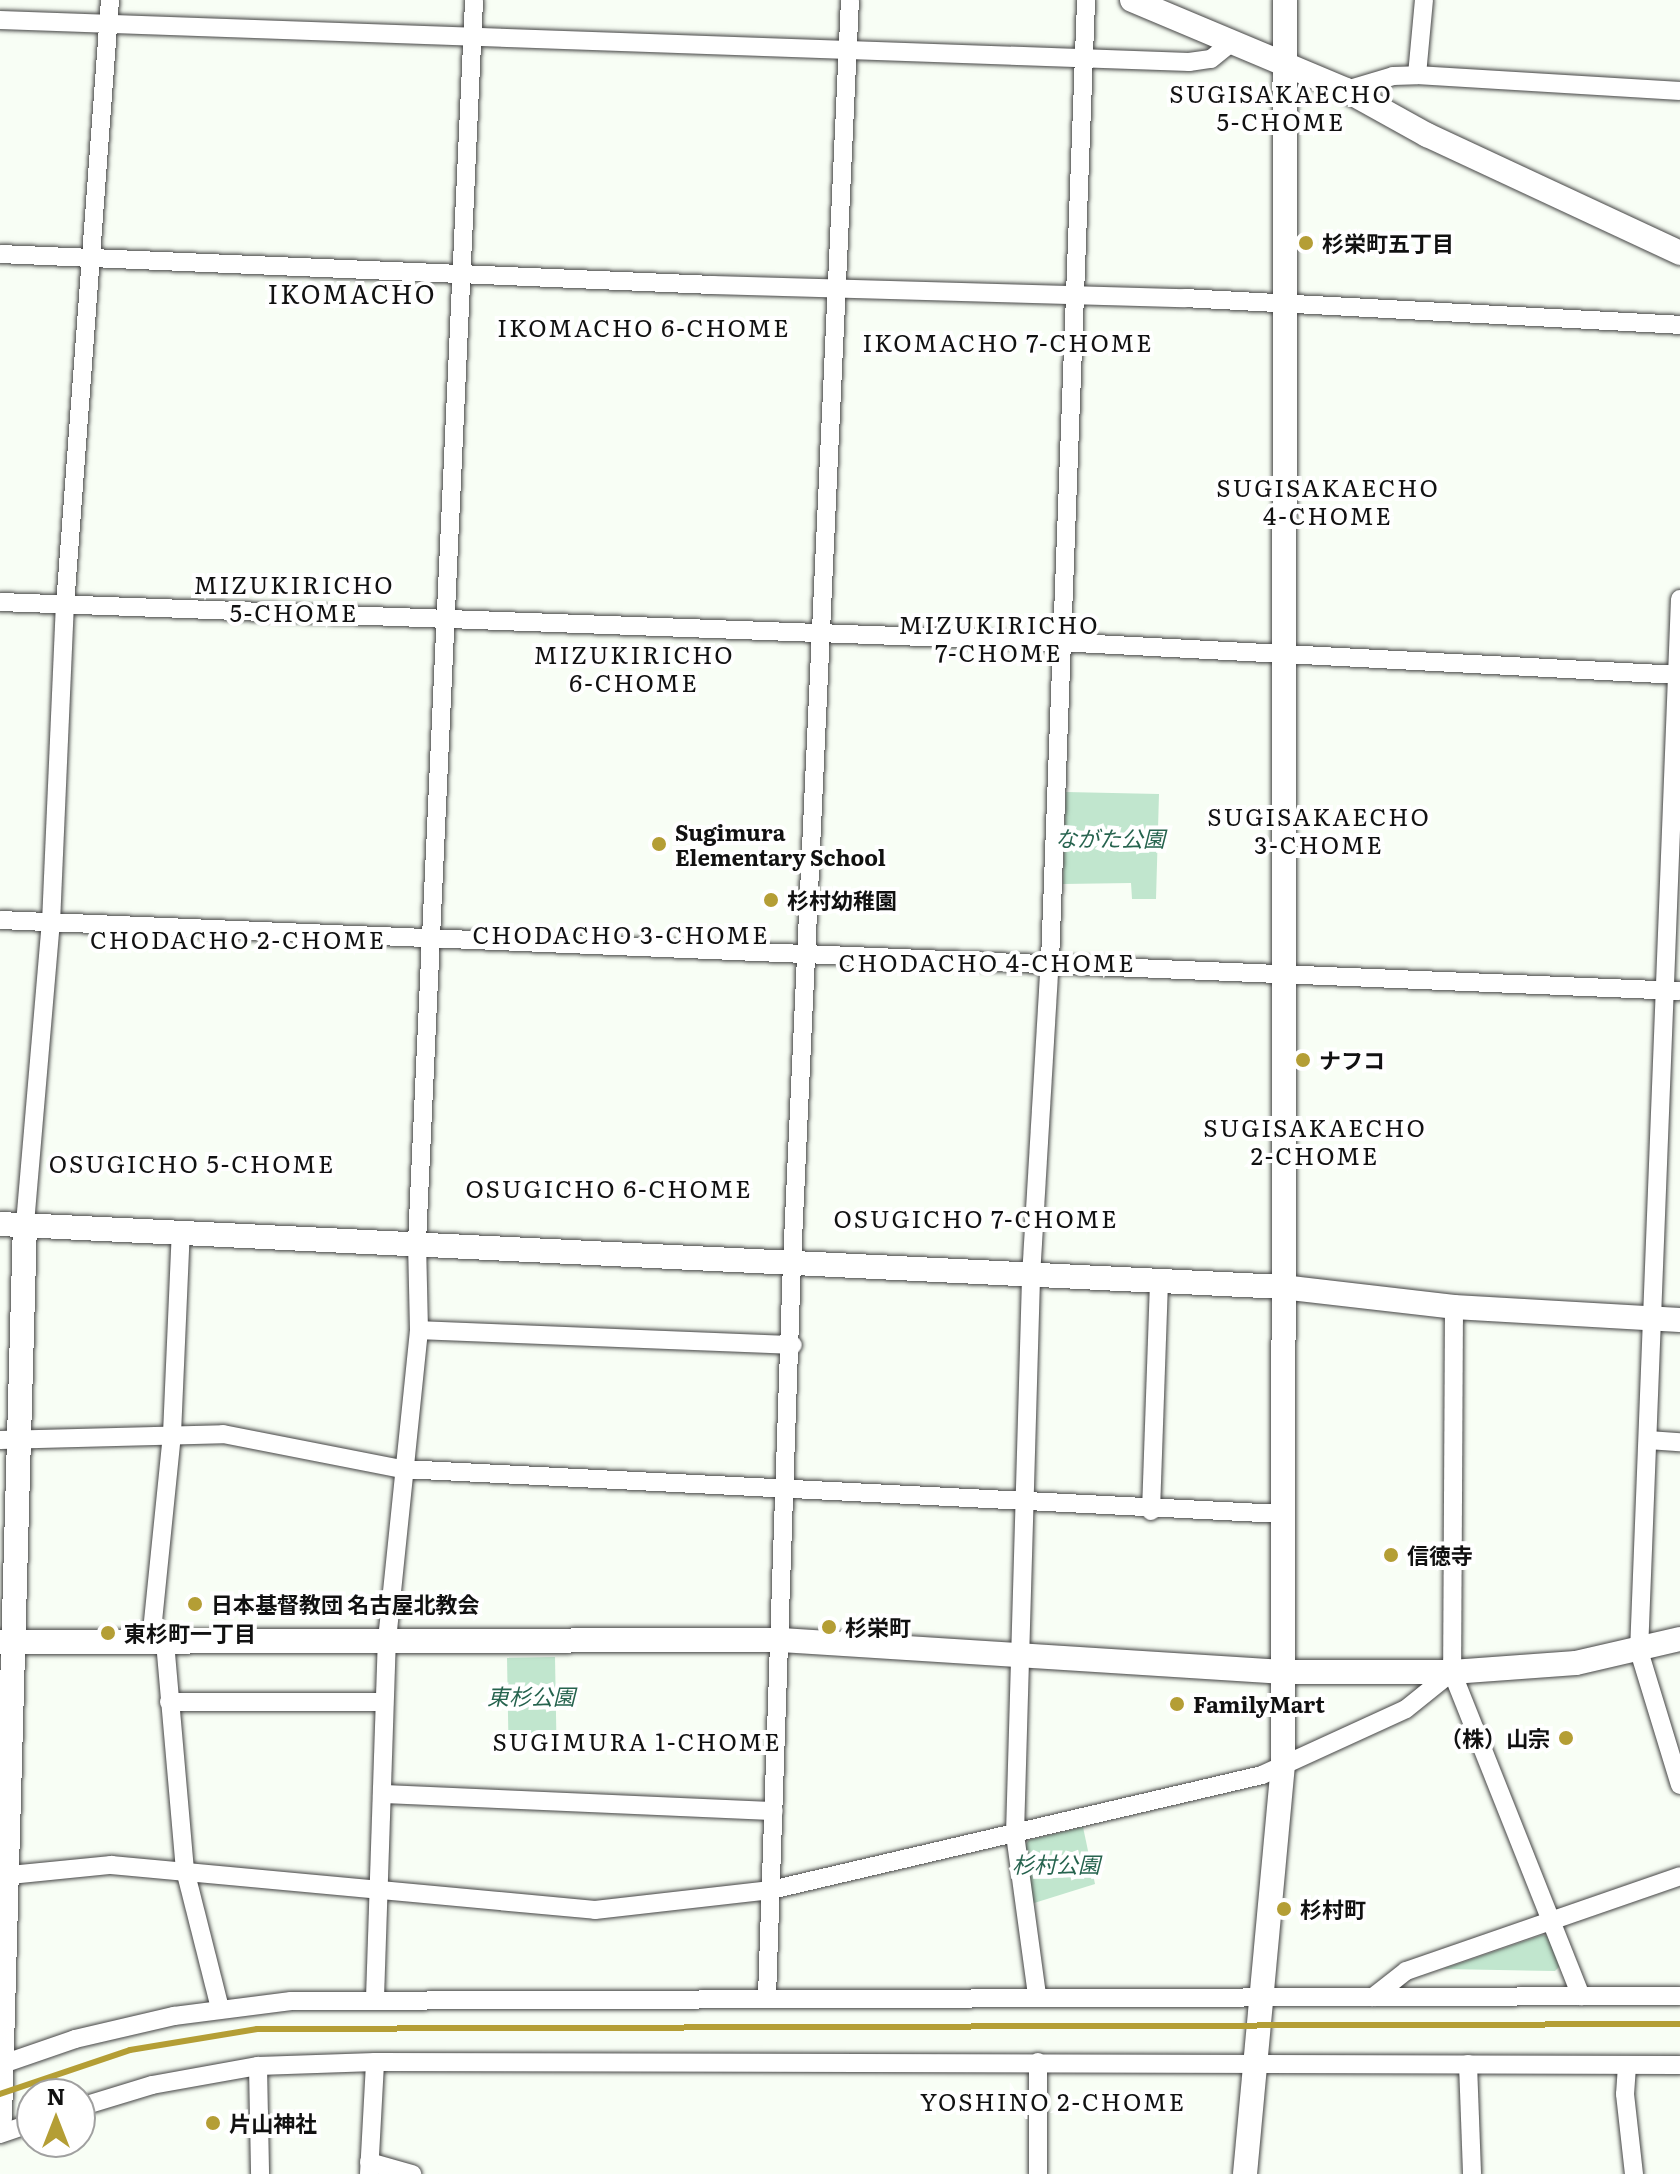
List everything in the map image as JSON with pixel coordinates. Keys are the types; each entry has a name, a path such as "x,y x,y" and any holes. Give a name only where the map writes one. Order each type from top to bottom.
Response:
{"street":[{"path":"0,2118 10,1439 51,923 65,606 110,0"},
{"path":"375,1998 387,1640 402,1469 419,1330 417,1242 474,0"},
{"path":"767,1996 793,1345 792,1262 820,634 840,290 850,0"},
{"path":"1037,1995 1015,1834 1031,1277 1050,961 1058,642 1086,0"},
{"path":"1132,0 1346,90 1427,135 1680,253"},
{"path":"1245,2174 1283,1762 1285,1672 1282,1287 1285,0"},
{"path":"1417,75 1424,0"},
{"path":"0,20 471,34 1189,62 1211,59 1232,42"},
{"path":"1346,90 1393,76 1417,75 1680,91"},
{"path":"0,254 840,290 1283,303 1424,315 1680,325"},
{"path":"1680,599 1671,990 1652,1316 1639,1651 1680,1785"},
{"path":"0,602 1058,642 1678,674"},
{"path":"0,920 430,935 1671,990"},
{"path":"0,1224 417,1242 1159,1284 1282,1287 1454,1307 1680,1320"},
{"path":"181,1230 158,1642 169,1702 185,1870 220,2008"},
{"path":"1151,1511 1159,1284"},
{"path":"1454,1307 1452,1672 1554,1920 1581,1996"},
{"path":"419,1330 793,1345"},
{"path":"10,1439 223,1434 402,1469 1151,1511 1282,1514"},
{"path":"1648,1440 1680,1442"},
{"path":"8,1642 781,1640 1285,1672 1452,1672 1576,1663 1639,1651 1680,1639"},
{"path":"5,1875 111,1865 595,1910 771,1890 1262,1775 1283,1762 1406,1709 1452,1672"},
{"path":"169,1702 383,1702"},
{"path":"382,1794 774,1811"},
{"path":"1373,1997 1406,1971 1680,1876"},
{"path":"2,2064 75,2039 220,2008 375,1998 1680,1996"},
{"path":"96,2102 152,2085 258,2066 375,2062 1256,2060 1680,2065"},
{"path":"375,2062 369,2168 412,2174"},
{"path":"1038,2062 1038,2174"},
{"path":"1468,2064 1472,2174"},
{"path":"258,2066 260,2174"},
{"path":"1627,2066 1625,2094 1634,2174"}],"green space":[{"name":"ながた公園","path":"1066,792 1159,794 1156,899 1132,899 1131,883 1063,884"},
{"name":"東杉公園","path":"555,1657 556,1735 508,1736 507,1658"},
{"name":"杉村公園","path":"1083,1827 1095,1884 1031,1904 1023,1848 1029,1840"},
{"path":"1542,1935 1552,1937 1561,1965 1555,1971 1443,1969"}],"railway":[{"path":"0,2094 130,2050 257,2029 1680,2024"}],"place":[{"name":"杉栄町五丁目","path":"1306,243"},
{"name":"Sugimura Elementary School","path":"659,844"},
{"name":"杉村幼稚園","path":"771,900"},
{"name":"ナフコ","path":"1303,1060"},
{"name":"信徳寺","path":"1391,1555"},
{"name":"日本基督教団 名古屋北教会","path":"195,1604"},
{"name":"杉栄町","path":"829,1627"},
{"name":"東杉町一丁目","path":"108,1633"},
{"name":"FamilyMart","path":"1177,1704"},
{"name":"（株）山宗","path":"1566,1738"},
{"name":"杉村町","path":"1284,1909"},
{"name":"片山神社","path":"213,2123"}],"district":[{"name":"SUGISAKAECHO 5-CHOME","path":"1281,107"},
{"name":"IKOMACHO","path":"352,293"},
{"name":"IKOMACHO 6-CHOME","path":"644,327"},
{"name":"IKOMACHO 7-CHOME","path":"1008,342"},
{"name":"SUGISAKAECHO 4-CHOME","path":"1328,501"},
{"name":"MIZUKIRICHO 5-CHOME","path":"294,598"},
{"name":"MIZUKIRICHO 7-CHOME","path":"999,638"},
{"name":"MIZUKIRICHO 6-CHOME","path":"634,668"},
{"name":"SUGISAKAECHO 3-CHOME","path":"1319,830"},
{"name":"CHODACHO 3-CHOME","path":"621,934"},
{"name":"CHODACHO 2-CHOME","path":"238,939"},
{"name":"CHODACHO 4-CHOME","path":"987,962"},
{"name":"SUGISAKAECHO 2-CHOME","path":"1315,1141"},
{"name":"OSUGICHO 5-CHOME","path":"192,1163"},
{"name":"OSUGICHO 6-CHOME","path":"609,1188"},
{"name":"OSUGICHO 7-CHOME","path":"976,1218"},
{"name":"SUGIMURA 1-CHOME","path":"637,1741"},
{"name":"YOSHINO 2-CHOME","path":"1053,2101"}]}
